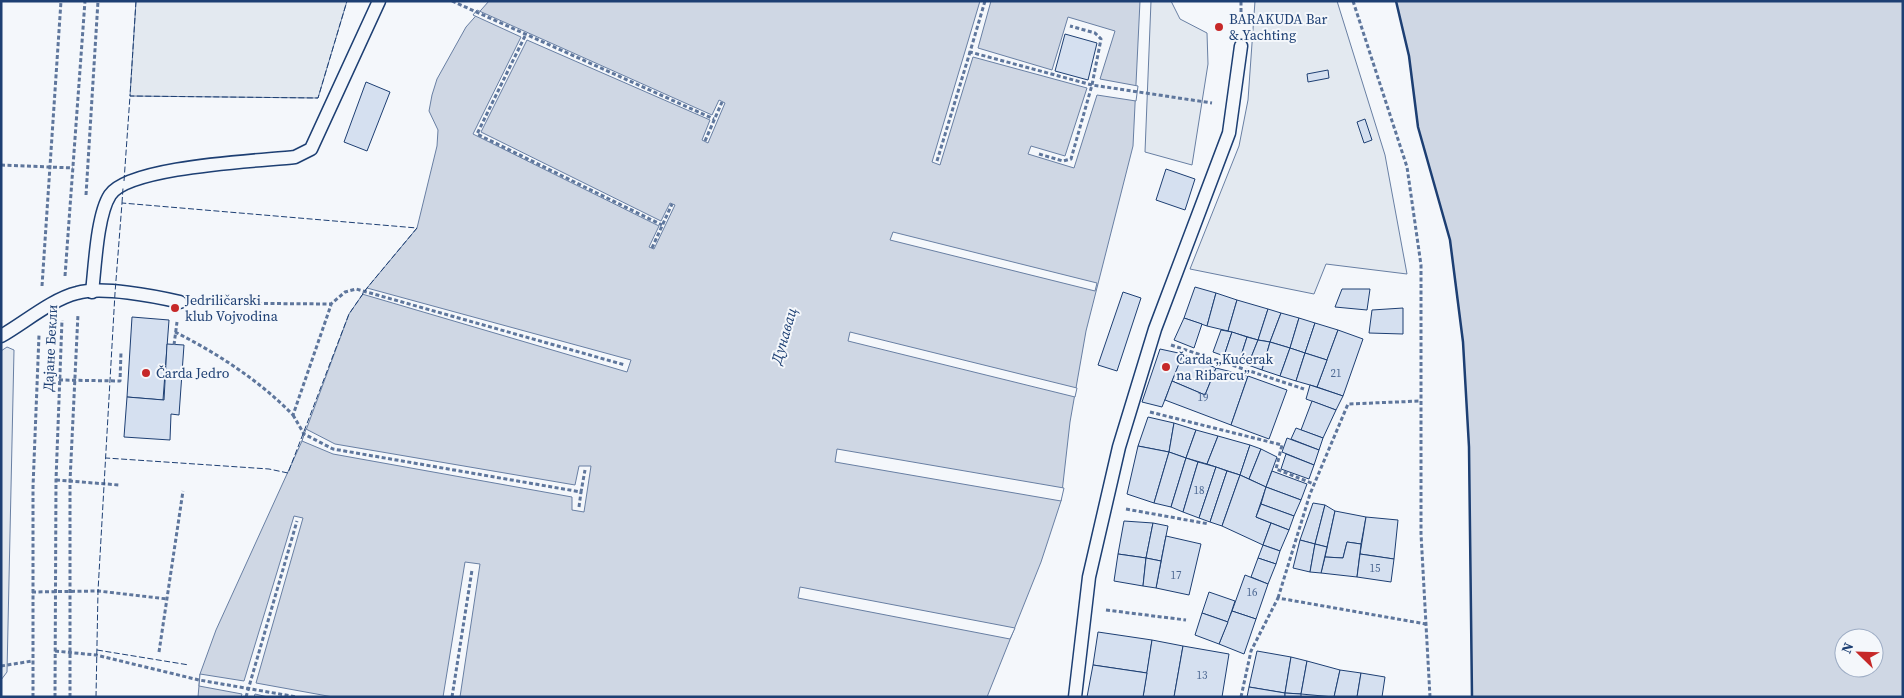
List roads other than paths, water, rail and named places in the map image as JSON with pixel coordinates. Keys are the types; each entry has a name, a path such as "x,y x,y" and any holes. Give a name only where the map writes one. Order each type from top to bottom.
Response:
{"lane":[{"path":"85,292 101,221 110,194 124,183 180,168 295,157 311,149 379,1"},
{"path":"1075,697 1089,577 1130,407 1152,339 1229,133 1241,46"},
{"path":"1,336 64,298 85,292 152,296 180,302"}],"water":[{"name":"Дунавац","path":"489,1 1140,1 1133,146 1086,331 1070,422 1061,501 1041,562 987,697 198,697 200,674 216,630 302,441 349,314 367,288 417,228 437,146 438,130 429,111 437,79 466,27"},
{"path":"1396,1 1903,1 1903,697 1472,697 1469,447 1463,342 1450,240 1418,127 1409,56"}],"place":[{"name":"BARAKUDA Bar & Yachting","path":"1219,27"},
{"name":"Jedriličarski klub Vojvodina","path":"175,308"},
{"name":"Čarda „Kućerak na Ribarcu”","path":"1166,367"},
{"name":"Čarda Jedro","path":"146,373"}]}
